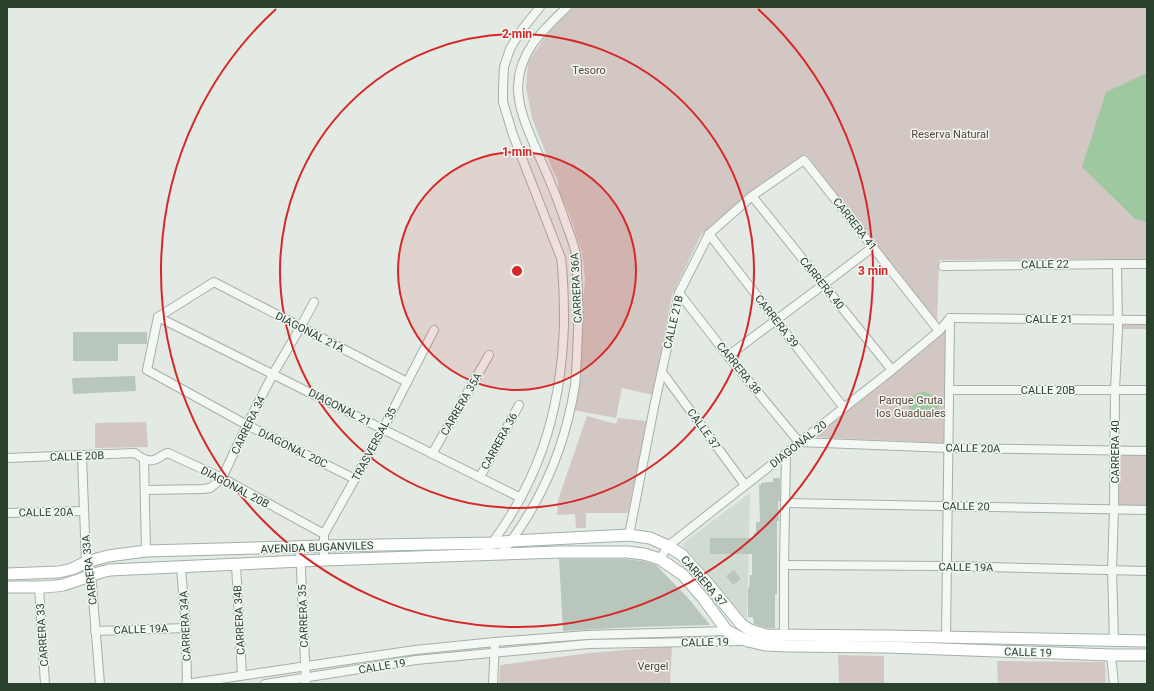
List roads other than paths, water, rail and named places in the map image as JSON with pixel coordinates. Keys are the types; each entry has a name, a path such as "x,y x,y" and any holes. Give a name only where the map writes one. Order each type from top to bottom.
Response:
{"main road":[{"name":"AVENIDA BUGANVILES","path":"7,574 59,572 108,556 146,551 493,543 629,535"},
{"name":"CARRERA 37","path":"629,535 650,538 668,546 682,555 709,585 749,636"},
{"name":"AVENIDA BUGANVILES","path":"7,587 61,586 91,574 110,570 181,568 324,560 560,552 627,552"},
{"name":"CARRERA 37","path":"627,552 644,554 660,559 683,575 703,598 727,631 749,636"},
{"name":"CALLE 19","path":"749,636 946,637 1147,641"},
{"name":"CALLE 19","path":"749,636 765,645 887,647 1147,656"}],"street":[{"name":"CARRERA 36A","path":"483,555 508,521 538,463 548,433 559,387 563,348 564,308 563,269 561,258 513,134 503,102 504,68 510,49 520,32 540,7"},
{"name":"CARRERA 36A","path":"501,554 512,541 531,511 554,466 570,412 575,384 579,296 576,255 563,216 525,124 518,87 521,68 525,56 549,23 567,7"},
{"name":"CALLE 21B","path":"629,535 679,293 709,234 752,196 804,160"},
{"name":"CARRERA 41","path":"804,160 939,331"},
{"name":"CARRERA 40","path":"752,196 892,370"},
{"name":"CARRERA 39","path":"709,234 844,408"},
{"path":"728,356 873,246"},
{"name":"CARRERA 40","path":"1114,641 1112,570 1115,390 1118,319 1117,264"},
{"name":"CALLE 22","path":"943,266 1147,264"},
{"name":"DIAGONAL 21A","path":"158,316 214,282 300,328 407,382"},
{"name":"CARRERA 38","path":"679,293 728,356 800,442"},
{"name":"CARRERA 34","path":"222,478 273,374 314,302"},
{"name":"DIAGONAL 21","path":"158,316 521,498"},
{"name":"DIAGONAL 20C","path":"158,316 147,370 247,425 355,479"},
{"path":"939,331 950,318"},
{"path":"946,637 950,318"},
{"name":"CALLE 21","path":"950,318 1147,320"},
{"name":"TRASVERSAL 35","path":"324,560 324,534 382,429 434,330"},
{"name":"DIAGONAL 20","path":"660,559 668,546 892,370 939,331"},
{"name":"CARRERA 35A","path":"432,454 489,355"},
{"name":"CALLE 37","path":"662,372 745,485"},
{"name":"CALLE 20B","path":"949,390 1147,390"},
{"name":"CARRERA 36","path":"480,477 519,405"},
{"name":"CALLE 20A","path":"800,442 949,448 1147,451"},
{"name":"CALLE 20B","path":"7,458 135,453 144,460"},
{"name":"DIAGONAL 20B","path":"144,460 156,459 163,454 168,453 222,478 324,534"},
{"path":"784,636 786,454"},
{"name":"CARRERA 33A","path":"82,456 86,562 91,574 100,684"},
{"path":"144,460 146,551"},
{"path":"145,490 210,488 222,478"},
{"name":"CALLE 20","path":"786,503 1147,510"},
{"name":"CALLE 20A","path":"7,513 84,511"},
{"name":"CARRERA 35","path":"300,547 305,681"},
{"name":"CARRERA 34B","path":"236,565 242,676"},
{"name":"CALLE 19A","path":"784,566 947,566 1147,571"},
{"name":"CARRERA 34A","path":"181,568 186,628 187,684"},
{"name":"CARRERA 33","path":"39,587 45,684"},
{"name":"CALLE 19A","path":"95,631 186,628"},
{"name":"CALLE 19","path":"187,684 415,650 495,642 587,635 727,631"},
{"name":"CALLE 19","path":"265,684 305,681 416,660 495,654 589,644 749,636"},
{"path":"493,684 495,642"},
{"path":"1111,655 1114,684"}],"park label":[{"name":"Tesoro","path":"589,70"},
{"name":"Reserva Natural","path":"950,134"},
{"name":"Parque Gruta los Guaduales","path":"911,406"},
{"name":"Vergel","path":"653,666"}]}
